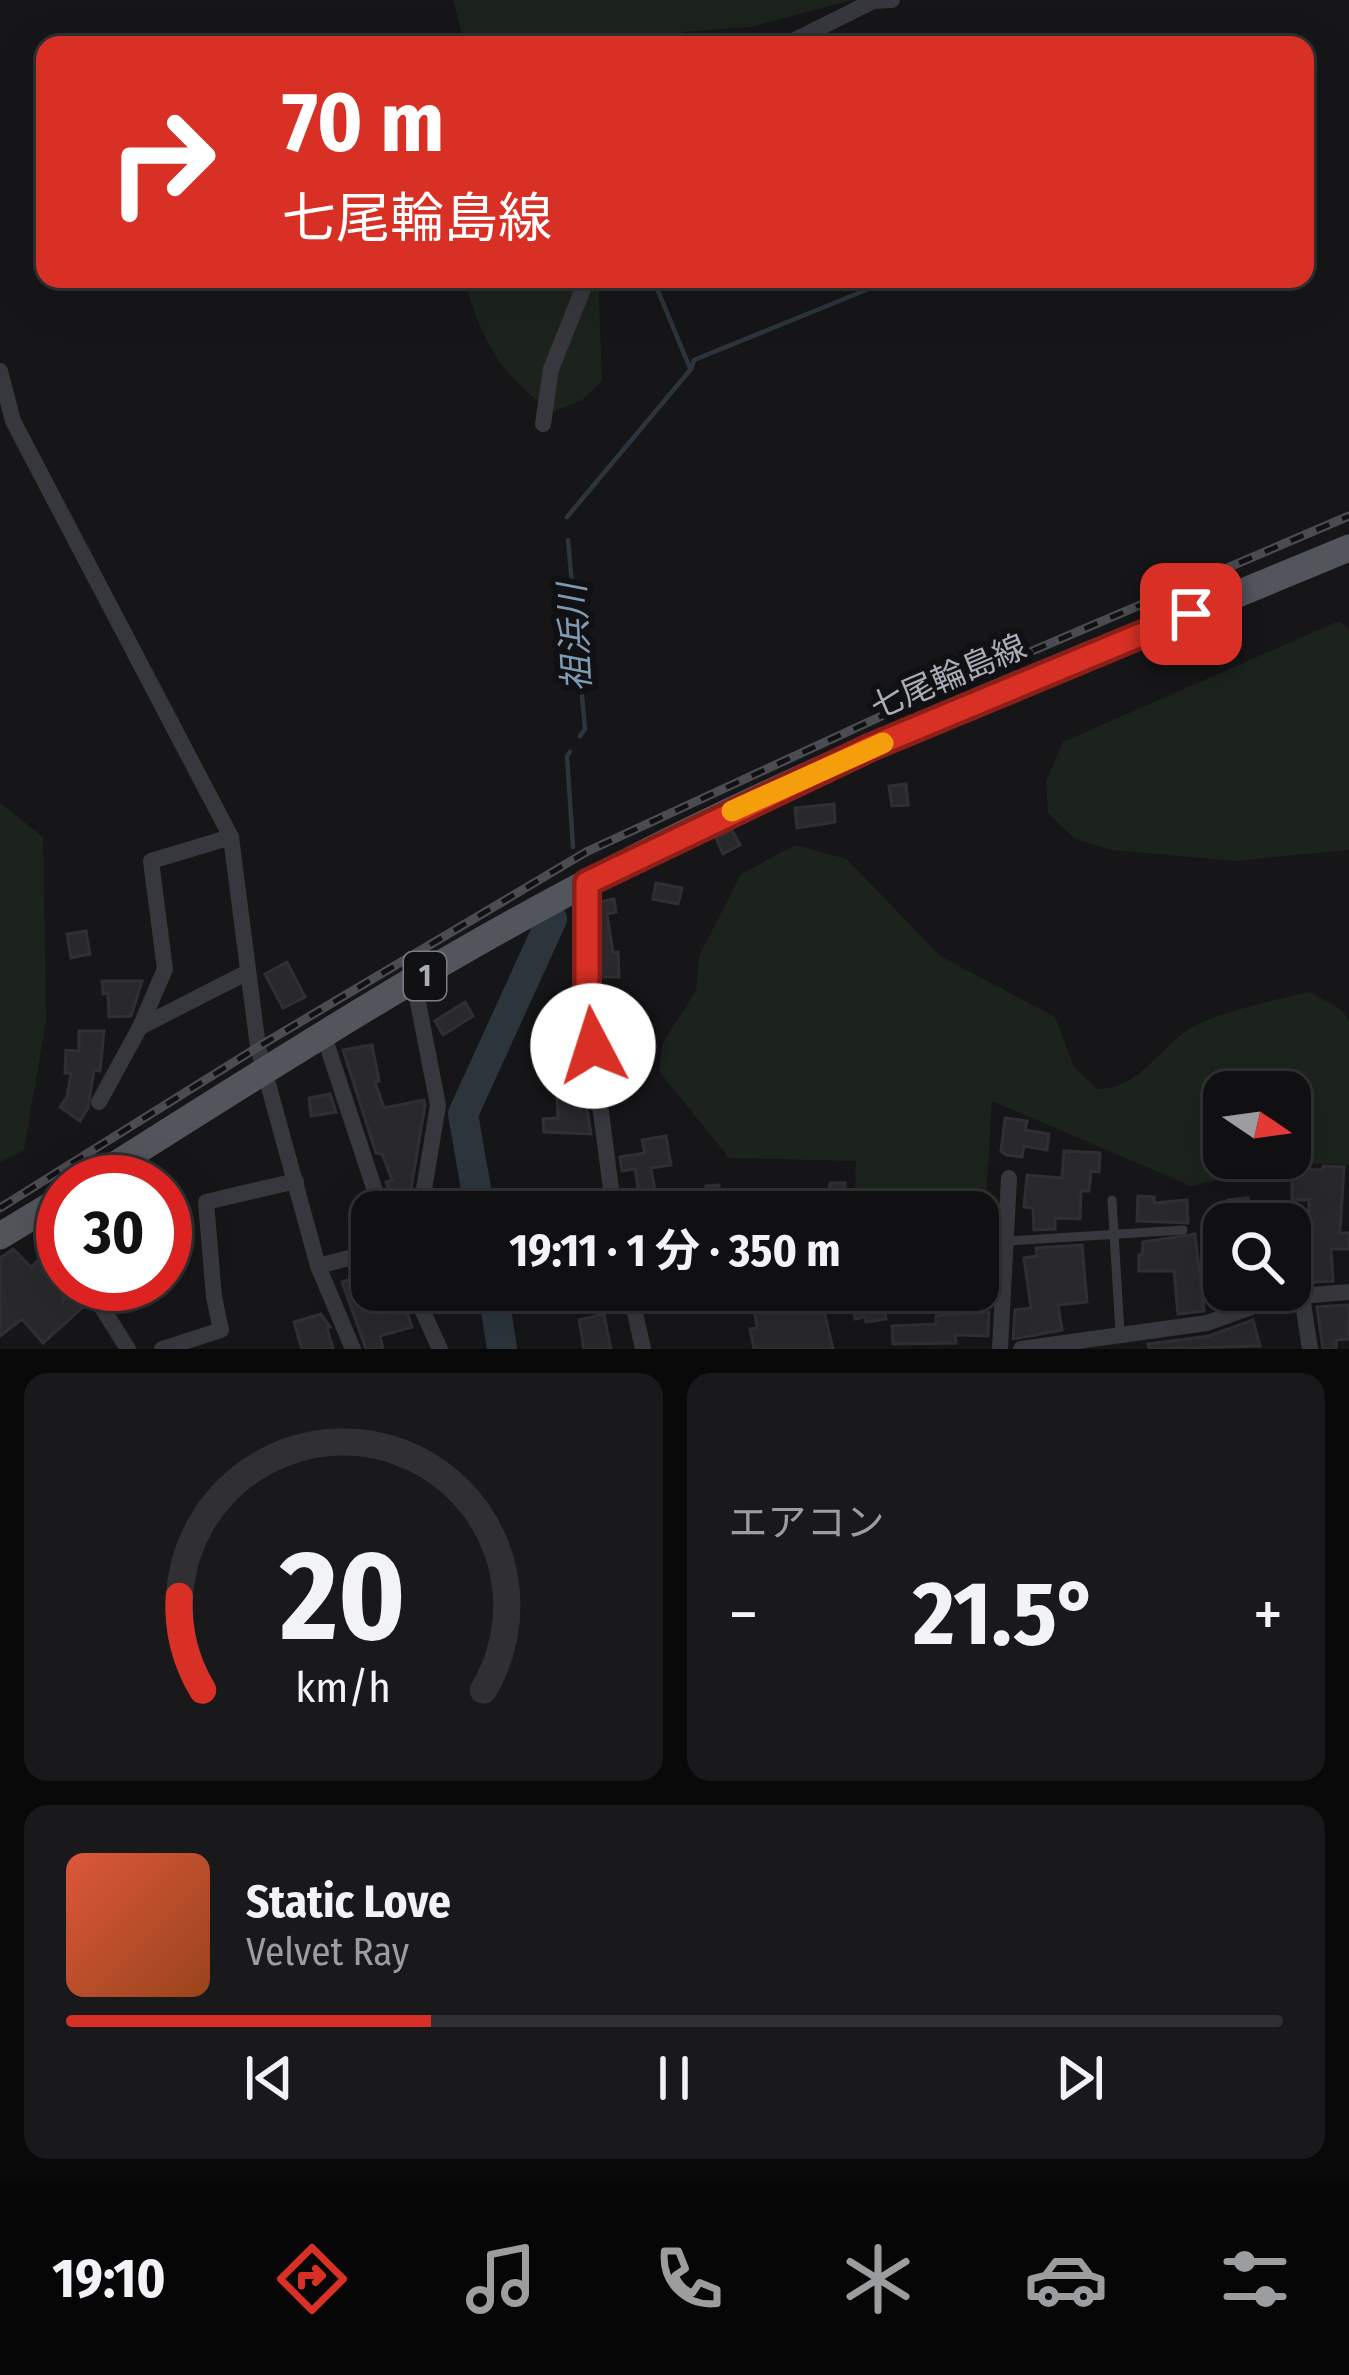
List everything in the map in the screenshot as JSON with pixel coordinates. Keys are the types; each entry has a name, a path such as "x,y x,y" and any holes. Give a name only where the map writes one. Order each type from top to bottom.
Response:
{"main road":[{"name":"七尾輪島線","path":"131,1155 414,982 587,883 871,747 1349,548"},
{"path":"0,1236 36,1214"}],"street":[{"path":"803,36 873,2 892,0"},
{"path":"543,424 551,369 583,288"},
{"path":"0,371 13,421 231,838 246,973 265,1071 319,1266 352,1349"},
{"path":"99,1102 140,1028 165,969 151,861 231,838"},
{"path":"587,883 587,1005 611,1191"},
{"path":"140,1028 246,973"},
{"path":"414,982 438,1105 424,1191"},
{"path":"324,1036 375,1191"},
{"path":"1000,1349 1009,1178"},
{"path":"162,1349 221,1330 206,1202 296,1181"},
{"path":"319,1266 351,1258"},
{"path":"1311,1295 1349,1292"},
{"path":"105,1311 128,1349"},
{"path":"423,1311 440,1349"},
{"path":"635,1311 643,1349"},
{"path":"1021,1349 1207,1323 1240,1311"},
{"path":"1304,1311 1310,1349"}],"lane":[{"path":"1112,1200 1120,1334"},
{"path":"1008,1241 1184,1230"}],"shaded area":[{"path":"453,0 852,0 751,27 683,32 682,36 463,36"},
{"path":"467,288 601,288 602,381 582,400 553,412 506,370 478,321"},
{"path":"1339,621 1349,629 1349,850 1234,861 1112,850 1075,839 1048,813 1046,781 1063,742"},
{"path":"0,803 43,837 46,1021 24,1150 0,1162"},
{"path":"795,845 847,859 940,956 1055,1017 1074,1067 1097,1089 1125,1083 1179,1036 1203,1022 1310,992 1342,1010 1349,1021 1349,1165 1311,1164 1311,1071 1203,1071 1203,1179 1223,1179 1191,1186 992,1101 986,1191 855,1191 856,1161 729,1158 659,1071 663,1042 696,991 699,956 741,874"}],"building":[{"path":"906,784 908,805 892,806 889,786"},
{"path":"834,804 835,822 797,828 795,808"},
{"path":"732,830 740,845 723,854 716,838"},
{"path":"656,883 682,888 678,904 653,899"},
{"path":"614,899 616,912 607,914 613,953 618,952 619,977 600,977 600,902"},
{"path":"86,931 90,954 71,958 67,934"},
{"path":"287,962 305,997 283,1008 265,974"},
{"path":"102,981 142,981 131,1016 109,1017"},
{"path":"465,1002 473,1016 443,1035 435,1021"},
{"path":"79,1031 104,1031 100,1071 94,1070 88,1108 80,1121 60,1107 71,1073 65,1073 66,1050 79,1051"},
{"path":"372,1045 379,1081 375,1082 384,1108 424,1100 411,1191 389,1191 386,1182 392,1180 382,1154 376,1153 343,1050"},
{"path":"330,1094 336,1112 311,1116 309,1098"},
{"path":"585,1097 591,1134 544,1132 543,1119 558,1118 557,1098"},
{"path":"1005,1118 1027,1121 1025,1130 1049,1134 1047,1150 1024,1146 1022,1157 1006,1155 1001,1151"},
{"path":"666,1136 671,1165 651,1168 655,1191 639,1191 635,1169 622,1171 620,1157 645,1153 642,1140"},
{"path":"1064,1151 1100,1153 1099,1172 1091,1171 1089,1191 1081,1191 1080,1219 1055,1218 1055,1229 1034,1230 1033,1208 1024,1207 1027,1175 1062,1178"},
{"path":"1323,1166 1344,1167 1340,1233 1349,1233 1349,1249 1331,1249 1333,1281 1311,1282 1311,1203 1292,1200 1292,1179 1311,1179 1311,1170"},
{"path":"830,1183 845,1183 845,1191 829,1191"},
{"path":"1138,1196 1154,1197 1154,1203 1187,1200 1188,1223 1137,1221"},
{"path":"1195,1234 1204,1311 1178,1314 1174,1271 1139,1271 1143,1242"},
{"path":"1082,1245 1087,1302 1058,1305 1062,1330 1013,1339 1015,1310 1031,1308 1024,1258 1037,1256 1036,1248"},
{"path":"13,1249 31,1267 36,1262 36,1311 78,1311 43,1343 22,1319 0,1336 0,1258"},
{"path":"351,1279 351,1307 342,1282"},
{"path":"1349,1305 1349,1339 1336,1340 1336,1349 1323,1349 1317,1307"},
{"path":"352,1311 407,1311 412,1327 380,1336 383,1349 366,1349"},
{"path":"754,1311 824,1311 833,1349 754,1349 750,1329 757,1328"},
{"path":"854,1311 885,1311 886,1319 866,1322 865,1317 855,1319"},
{"path":"989,1312 988,1336 955,1335 956,1343 893,1344 892,1326 936,1324 936,1316"},
{"path":"321,1314 330,1327 333,1349 302,1349 294,1322"},
{"path":"604,1314 611,1349 584,1349 579,1320"},
{"path":"1253,1320 1260,1346 1149,1349 1148,1344 1209,1336"}],"waterway":[{"name":"祖浜川","path":"657,288 690,368"},
{"name":"祖浜川","path":"567,517 694,360 871,288"},
{"name":"祖浜川","path":"568,540 585,729 580,736"},
{"name":"祖浜川","path":"570,752 573,847"},
{"name":"祖浜川","path":"476,1191 463,1114 552,919"},
{"name":"祖浜川","path":"496,1311 502,1349"}],"railway":[{"path":"0,1208 258,1047 586,852 910,703 1349,516"}],"slow traffic":[{"path":"732,811 883,743"}],"route":[{"path":"593,1046 587,1005 587,883 871,747 1191,614"}]}
